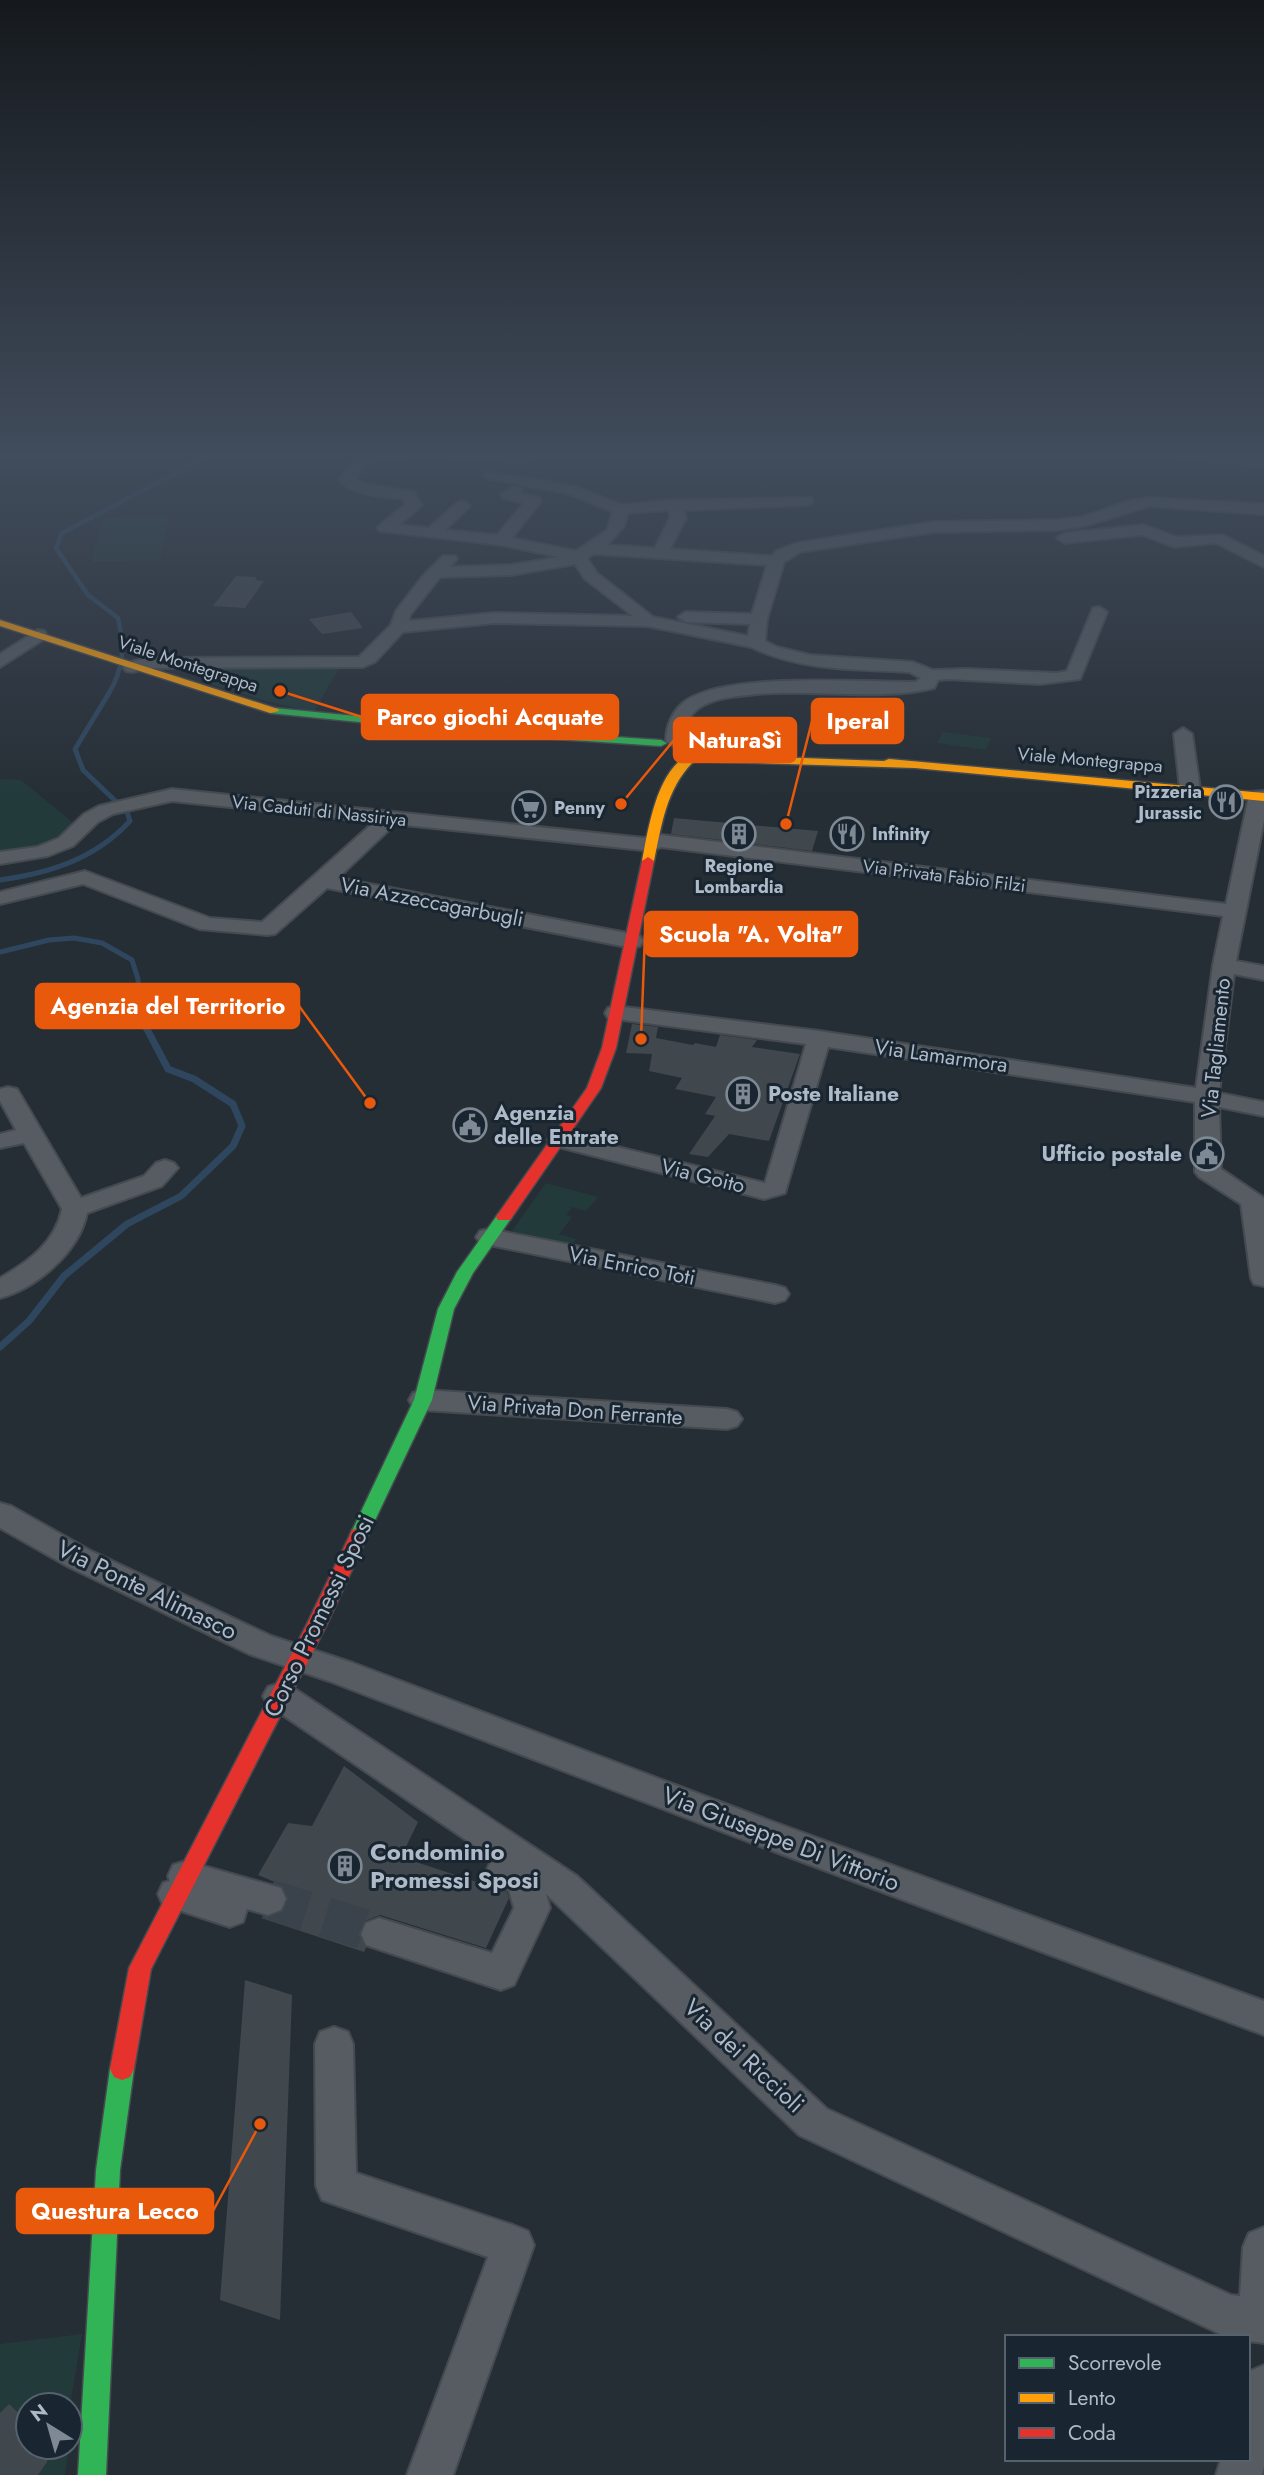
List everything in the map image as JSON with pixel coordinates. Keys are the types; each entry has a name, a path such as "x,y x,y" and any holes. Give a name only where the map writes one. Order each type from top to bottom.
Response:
{"street":[{"path":"400,624 401,615 440,568"},
{"path":"589,568 592,576 647,621"},
{"path":"770,670 756,643 759,620 774,568"},
{"path":"437,572 511,569 511,587"},
{"path":"692,752 666,760 663,751 674,727 696,703 725,694 797,658 914,667 930,676 963,672 1025,678 1074,675 1099,612"},
{"path":"647,621 667,617 759,620"},
{"path":"130,666 148,663 363,662 376,656 388,632 400,624 494,618 647,621 756,643"},
{"name":"Viale Montegrappa","path":"0,623 281,713 580,739 663,751"},
{"path":"0,662 38,635"},
{"path":"770,670 915,687 928,684 930,676"},
{"path":"1183,734 1190,789"},
{"path":"663,751 692,752"},
{"name":"Corso Promessi Sposi","path":"92,2475 108,2170 128,2023 140,1968 280,1696 423,1400 446,1309 465,1272 594,1088 609,1048 653,842 663,792 663,751"},
{"name":"Viale Montegrappa","path":"692,752 913,765 1261,797"},
{"name":"Corso Promessi Sposi","path":"663,792 676,770 692,752"},
{"name":"Via Caduti di Nassiriya","path":"0,858 41,852 66,842 91,818 106,810 172,795 653,842"},
{"name":"Via Tagliamento","path":"1261,797 1254,884 1235,911 1224,965 1206,1096 1208,1172 1253,1200 1264,1278"},
{"name":"Via Azzeccagarbugli","path":"323,881 390,818"},
{"name":"Via Privata Fabio Filzi","path":"653,842 1235,911"},
{"path":"0,898 85,877 206,924 267,929 323,881"},
{"name":"Via Azzeccagarbugli","path":"323,881 632,941"},
{"path":"1224,965 1264,973"},
{"name":"Via Lamarmora","path":"616,1013 819,1038 1206,1096 1264,1109"},
{"name":"Via Goito","path":"560,1140 764,1191 776,1188 819,1038"},
{"path":"0,1289 23,1276 52,1252 74,1225 75,1209 8,1094"},
{"path":"0,1141 29,1134"},
{"path":"75,1209 153,1181 165,1168"},
{"name":"Via Enrico Toti","path":"489,1237 775,1294"},
{"name":"Via Privata Don Ferrante","path":"423,1400 727,1419"},
{"name":"Via Ponte Alimasco","path":"0,1514 78,1558 260,1645 298,1658"},
{"name":"Via Giuseppe Di Vittorio","path":"298,1658 1264,2018"},
{"name":"Via dei Riccioli","path":"280,1696 564,1887 813,2122 1229,2316 1264,2322"},
{"path":"379,1934 501,1973 532,1908 524,1881 512,1873 503,1874"},
{"path":"181,1885 268,1899"},
{"path":"181,1885 230,1911"},
{"path":"334,2044 336,2186 513,2245 430,2475"},
{"path":"1264,2247 1261,2298 1264,2303"},
{"path":"1250,2436 1264,2387"}],"green space":[{"path":"340,666 314,712 202,681 216,667"},
{"path":"943,732 991,738 986,750 937,743"},
{"path":"0,779 21,780 72,822 66,830 50,841 20,850 0,852"},
{"path":"546,1183 598,1197 586,1211 572,1207 566,1215 572,1217 559,1234 576,1239 571,1249 510,1234"},
{"path":"82,2334 72,2391 14,2391 14,2461 67,2461 65,2475 0,2475 0,2344"}],"building":[{"path":"236,576 257,577 255,580 264,581 245,608 213,606"},
{"path":"351,612 363,628 322,634 309,619"},
{"name":"Regione Lombardia","path":"674,818 818,831 812,851 671,834"},
{"name":"Poste Italiane","path":"632,1024 658,1027 656,1038 693,1045 695,1043 716,1047 720,1035 757,1040 752,1047 800,1054 769,1141 729,1134 708,1157 689,1154 715,1116 705,1114 716,1097 675,1089 682,1078 649,1071 652,1054 626,1053"},
{"name":"Condominio Promessi Sposi","path":"344,1766 418,1822 401,1857 507,1892 509,1898 486,1948 380,1915 365,1921 359,1933 366,1948 364,1952 261,1918 282,1912 288,1898 282,1885 258,1875 288,1823 312,1826"},
{"path":"245,1980 292,1995 280,2320 220,2300"},
{"path":"9,2404 14,2409 14,2461 47,2461 38,2475 0,2475 0,2413"}],"waterway":[{"path":"70,568 88,595 118,618 122,658 109,693"},
{"path":"0,880 54,868 87,855 130,821 127,812 83,770 75,749 109,693"},
{"path":"0,952 49,940 74,938 102,943 132,960 138,979 139,999"},
{"path":"0,1347 29,1321 64,1276 127,1224 181,1196 233,1146 242,1126 233,1104 194,1079 168,1069 139,1014 139,999"}],"tunnel":[{"path":"268,1899 379,1934"}],"traffic: fast":[{"path":"274,711 468,730 661,743"},
{"path":"359,1535 423,1400 446,1309 465,1272 504,1217"},
{"path":"92,2475 108,2170 122,2069"}],"traffic: slow":[{"path":"0,623 274,711"},
{"path":"648,861 660,804 672,780 691,757 913,765"},
{"path":"889,762 1264,797"}],"traffic: jam":[{"path":"504,1217 594,1088 609,1048 648,861"},
{"path":"122,2069 140,1968 316,1626 359,1535"}],"place":[{"name":"Parco giochi Acquate","path":"280,691"},
{"name":"Pizzeria Jurassic","path":"1226,802"},
{"name":"NaturaSì","path":"621,804"},
{"name":"Penny","path":"529,808"},
{"name":"Iperal","path":"786,824"},
{"name":"Regione Lombardia","path":"739,834"},
{"name":"Infinity","path":"847,834"},
{"name":"Scuola \"A. Volta\"","path":"641,1039"},
{"name":"Poste Italiane","path":"743,1094"},
{"name":"Agenzia del Territorio","path":"370,1103"},
{"name":"Agenzia delle Entrate","path":"470,1125"},
{"name":"Ufficio postale","path":"1207,1154"},
{"name":"Condominio Promessi Sposi","path":"345,1866"},
{"name":"Questura Lecco","path":"260,2124"}]}
